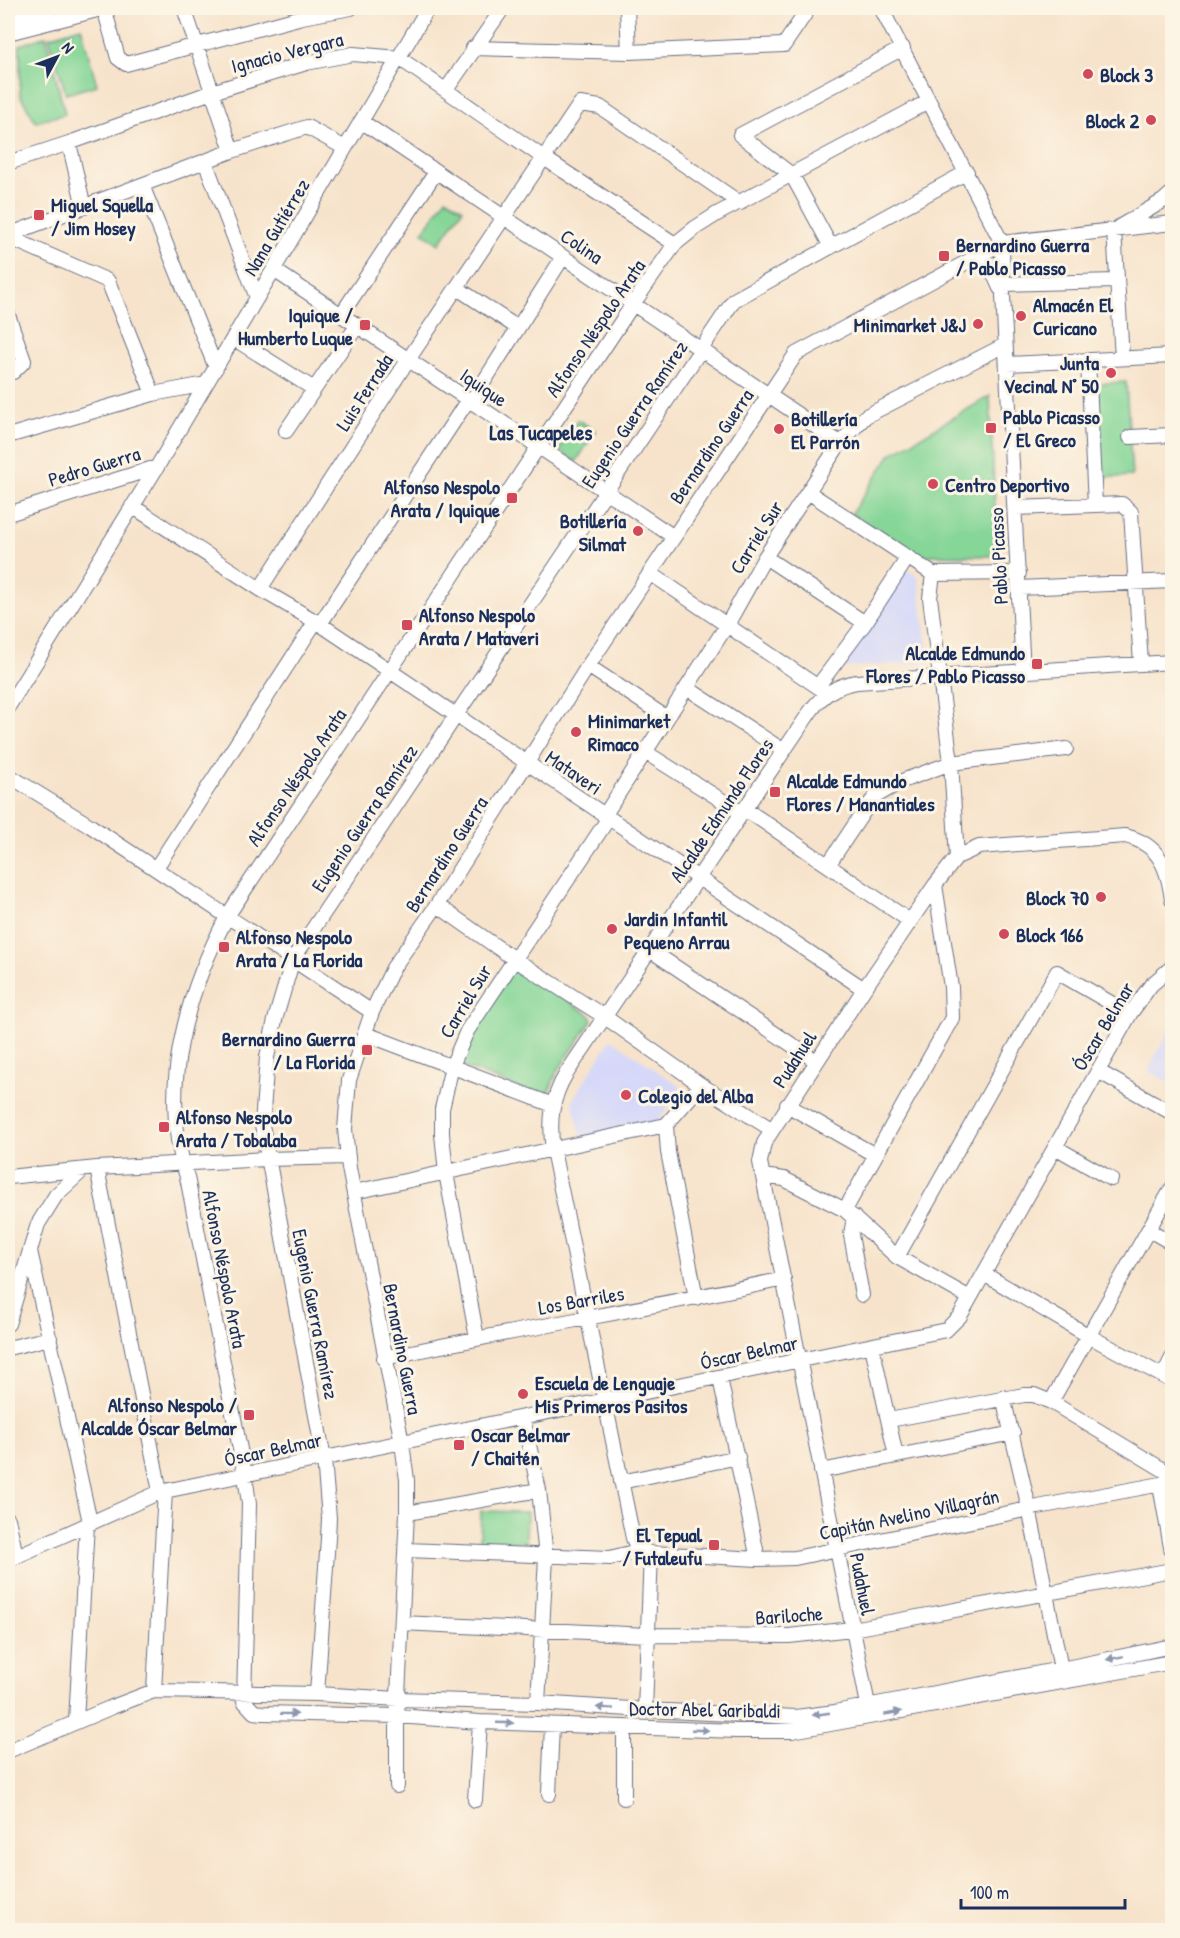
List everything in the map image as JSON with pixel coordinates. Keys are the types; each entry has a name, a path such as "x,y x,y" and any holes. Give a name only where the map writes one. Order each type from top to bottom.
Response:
{"main road":[{"path":"8,19 50,8"}],"street":[{"path":"8,33 104,8 118,58 129,64 302,17 351,8"},
{"path":"184,8 232,151"},
{"name":"Nana Gutiérrez","path":"8,707 157,467 428,8"},
{"path":"446,90 473,48 503,8"},
{"path":"627,8 629,52"},
{"path":"473,48 629,52 784,45 809,8"},
{"name":"Pablo Picasso","path":"881,8 1002,243 1005,345 1023,672"},
{"path":"831,247 792,175 740,135 903,48"},
{"name":"Ignacio Vergara","path":"8,163 212,92 306,63 353,54 399,57"},
{"path":"399,57 544,158 675,244"},
{"name":"Alfonso Néspolo Arata","path":"243,1693 249,1520 245,1475 187,1177 176,1132 176,1083 183,1034 201,970 228,915 675,244 706,221 929,101"},
{"name":"Luis Ferrada","path":"260,589 408,360 580,104 600,107 740,203"},
{"name":"Colina","path":"361,121 840,443"},
{"path":"8,236 232,151 308,128 345,148"},
{"path":"69,143 84,207"},
{"path":"205,161 257,298"},
{"path":"341,315 436,172"},
{"name":"Eugenio Guerra Ramírez","path":"317,1695 329,1518 324,1459 262,1125 267,1057 293,959 734,300 967,172"},
{"path":"142,185 216,368"},
{"name":"Bernardino Guerra","path":"1114,230 1173,193"},
{"name":"Bernardino Guerra","path":"397,1786 397,1716 406,1550 407,1480 354,1192 345,1129 345,1108 357,1054 372,1012 393,968 437,905 588,666 796,354 1002,243 1173,223"},
{"path":"1114,230 1122,358"},
{"path":"8,236 108,281 153,394"},
{"path":"156,868 318,622 470,401 563,257"},
{"name":"Pablo Picasso","path":"976,258 986,263 1003,290"},
{"name":"Iquique","path":"273,270 674,537"},
{"path":"1003,290 1116,280"},
{"path":"457,288 518,328"},
{"path":"8,315 24,361 13,372 8,373"},
{"path":"286,431 357,326"},
{"path":"233,338 314,389"},
{"name":"Carriel Sur","path":"477,1338 446,1173 442,1134 442,1109 452,1066 467,1031 606,817 727,625 765,557 840,443 866,416 1005,345"},
{"path":"1007,364 1173,356"},
{"path":"1088,361 1095,505"},
{"path":"8,436 153,394 206,384"},
{"path":"1130,437 1173,435"},
{"name":"Pedro Guerra","path":"8,514 157,467"},
{"path":"808,492 933,574 1019,573"},
{"path":"1015,508 1122,504 1131,512 1142,664"},
{"name":"Mataveri","path":"132,506 260,589 318,622 864,988"},
{"path":"765,557 865,623"},
{"path":"650,573 822,690 908,557"},
{"path":"933,574 930,598 951,763 957,857 979,847 1125,836 1140,839 1165,864 1173,900"},
{"path":"1020,588 1173,581"},
{"name":"Alcalde Edmundo Flores","path":"645,1551 633,1538 553,1150 550,1129 552,1105 560,1084 784,752 822,690 849,683 1173,662"},
{"path":"588,666 668,718"},
{"path":"687,688 784,752"},
{"path":"828,865 876,796 902,781 951,763 1066,749"},
{"path":"645,752 744,811 910,921"},
{"path":"8,776 156,868 372,1012"},
{"name":"Pudahuel","path":"868,1705 760,1162 761,1152 771,1129 864,988 957,857"},
{"path":"862,1295 849,1214 875,1155 952,1018 951,987 935,885"},
{"path":"437,905 514,959 605,1017 701,1085 771,1129"},
{"path":"650,950 816,1061"},
{"name":"Óscar Belmar","path":"10,1558 162,1492 946,1330 957,1321 1130,1014 1151,985 1173,967"},
{"path":"897,1257 1057,972 1130,1014"},
{"path":"366,1034 552,1105"},
{"path":"1098,1071 1173,1113"},
{"path":"354,1192 666,1125 701,1085"},
{"path":"787,1105 875,1155"},
{"path":"666,1125 668,1152 696,1298"},
{"path":"1055,1147 1111,1179"},
{"path":"8,1177 97,1168 348,1157"},
{"path":"97,1168 162,1492 154,1691"},
{"path":"8,1324 38,1224 66,1185 83,1170"},
{"path":"763,1176 784,1179 849,1214 897,1257 970,1298"},
{"path":"1051,1402 1173,1188"},
{"path":"1149,1230 1173,1243"},
{"path":"30,1251 89,1523 76,1721"},
{"path":"984,1274 1089,1336 1168,1378 1173,1358"},
{"name":"Los Barriles","path":"384,1358 784,1279"},
{"path":"8,1348 50,1338"},
{"path":"872,1346 896,1456"},
{"path":"720,1378 758,1559"},
{"path":"888,1420 1003,1397 1034,1395 1051,1402 1173,1475"},
{"path":"1003,1397 1029,1508 1060,1669"},
{"path":"523,1418 539,1490 546,1557 538,1703"},
{"path":"821,1471 1013,1432"},
{"path":"621,1482 738,1456"},
{"path":"1166,1484 1173,1553"},
{"name":"Capitán Avelino Villagrán","path":"645,1551 758,1559 795,1558 1029,1508 1166,1484"},
{"path":"407,1513 539,1490"},
{"path":"8,1519 10,1558 8,1569"},
{"path":"406,1550 609,1558 645,1551 647,1635 645,1710"},
{"name":"Bariloche","path":"402,1623 647,1635 772,1637 852,1629 1173,1570"},
{"name":"Doctor Abel Garibaldi","path":"8,1751 76,1721 154,1691 538,1703 796,1717 835,1712 1173,1646"},
{"name":"Doctor Abel Garibaldi","path":"243,1693 244,1701 254,1712 768,1732 813,1728 1173,1662"},
{"path":"475,1800 480,1722"},
{"path":"549,1794 552,1725"},
{"path":"624,1727 624,1798"}],"shaded area":[{"path":"905,569 918,576 929,662 841,668"},
{"path":"1172,1024 1172,1084 1148,1071"},
{"name":"Colegio del Alba","path":"611,1039 682,1088 656,1124 582,1139 572,1101"}],"green space":[{"path":"81,27 97,85 66,94 49,37"},
{"path":"46,36 65,114 36,122 20,95 20,45"},
{"path":"446,198 463,209 439,244 423,232"},
{"path":"1126,382 1132,476 1095,478 1091,384"},
{"name":"Centro Deportivo","path":"990,396 997,556 915,555 851,514 891,454"},
{"path":"578,420 596,431 576,462 559,450"},
{"path":"518,968 590,1015 592,1021 558,1070 550,1089 541,1097 464,1067 459,1061 511,972"},
{"path":"481,1511 527,1512 526,1542 480,1541"}],"place":[{"name":"Block 3","path":"1088,74"},
{"name":"Block 2","path":"1151,120"},
{"name":"Miguel Squella / Jim Hosey","path":"39,215"},
{"name":"Bernardino Guerra / Pablo Picasso","path":"944,256"},
{"name":"Almacén El Curicano","path":"1021,316"},
{"name":"Minimarket J&J","path":"978,324"},
{"name":"Iquique / Humberto Luque","path":"365,325"},
{"name":"Junta Vecinal N° 50","path":"1111,373"},
{"name":"Pablo Picasso / El Greco","path":"991,428"},
{"name":"Botillería El Parrón","path":"779,429"},
{"name":"Centro Deportivo","path":"933,484"},
{"name":"Alfonso Nespolo Arata / Iquique","path":"512,498"},
{"name":"Botillería Silmat","path":"638,531"},
{"name":"Alfonso Nespolo Arata / Mataveri","path":"407,625"},
{"name":"Alcalde Edmundo Flores / Pablo Picasso","path":"1037,664"},
{"name":"Minimarket Rimaco","path":"576,732"},
{"name":"Alcalde Edmundo Flores / Manantiales","path":"775,792"},
{"name":"Block 70","path":"1101,897"},
{"name":"Jardin Infantil Pequeno Arrau","path":"612,929"},
{"name":"Block 166","path":"1004,934"},
{"name":"Alfonso Nespolo Arata / La Florida","path":"224,947"},
{"name":"Bernardino Guerra / La Florida","path":"367,1050"},
{"name":"Colegio del Alba","path":"626,1095"},
{"name":"Alfonso Nespolo Arata / Tobalaba","path":"164,1127"},
{"name":"Escuela de Lenguaje Mis Primeros Pasitos","path":"523,1394"},
{"name":"Alfonso Nespolo / Alcalde Óscar Belmar","path":"249,1415"},
{"name":"Oscar Belmar / Chaitén","path":"459,1445"},
{"name":"El Tepual / Futaleufu","path":"714,1545"}],"district":[{"name":"Las Tucapeles","path":"541,432"}]}
